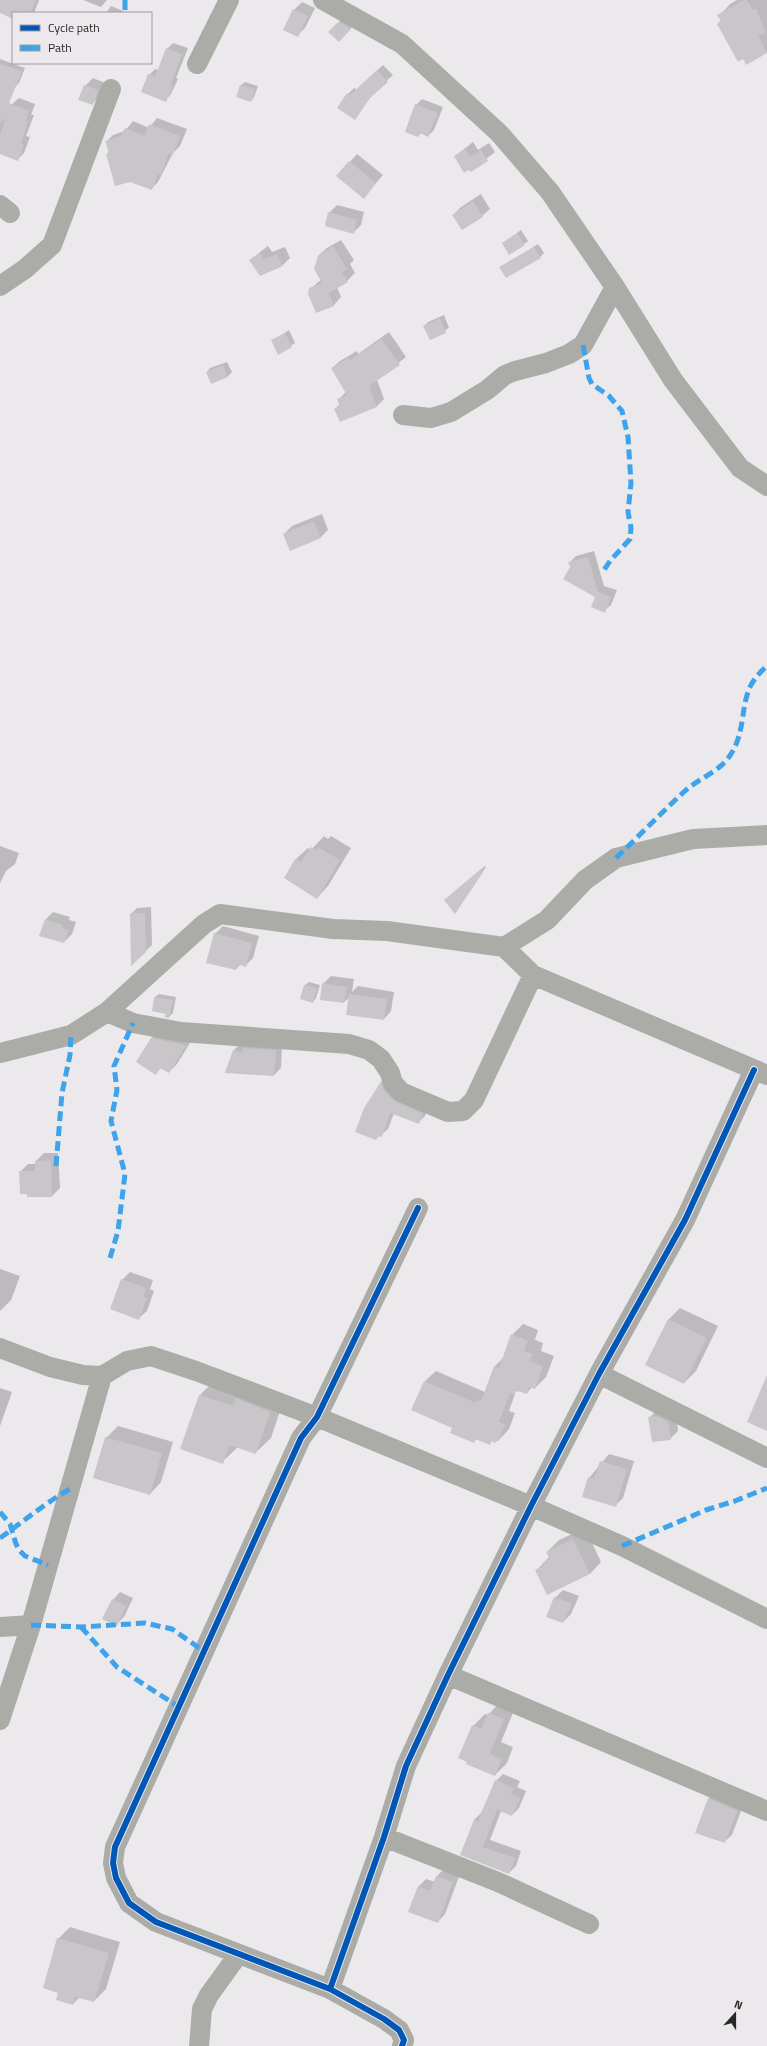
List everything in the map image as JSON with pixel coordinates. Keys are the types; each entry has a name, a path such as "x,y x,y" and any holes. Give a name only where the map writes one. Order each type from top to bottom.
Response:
{"street":[{"path":"197,64 229,0"},
{"path":"323,0 402,44 499,133 550,192 615,287 677,387 740,468 767,486"},
{"path":"0,286 25,269 52,245 111,89"},
{"path":"403,415 431,418 451,412 488,390 505,375 546,363 569,354 582,344 615,287"},
{"path":"504,947 547,920 585,880 616,858 693,839 767,835"},
{"path":"0,1053 71,1036 107,1012 204,924 220,914 333,929 387,931 504,947 534,975 761,1073 685,1220 599,1374 531,1506 448,1675 406,1766 384,1837 330,1989"},
{"path":"107,1012 133,1023 181,1032 349,1044 368,1050 381,1059 390,1073 394,1083 401,1092 448,1112 463,1111 474,1100 534,975"},
{"path":"402,2046 404,2040 399,2030 384,2018 330,1989 238,1955 156,1922 129,1903 116,1878 113,1864 115,1846 301,1438 317,1417 418,1208"},
{"path":"0,1348 50,1367 83,1375 102,1376 127,1361 151,1356 196,1371 317,1417 531,1506 622,1546 767,1619"},
{"path":"599,1374 767,1458"},
{"path":"0,1720 30,1626 102,1376"},
{"path":"0,1627 30,1626"},
{"path":"448,1675 767,1811"},
{"path":"384,1837 498,1882 589,1924"},
{"path":"199,2046 202,2009 209,1995 238,1955"}],"building":[{"path":"0,0 36,0 30,12 12,12 12,19 0,13"},
{"path":"744,0 747,0 753,10 756,9 766,32 758,36 767,53 746,65 743,59 738,62 717,24 721,21 717,15"},
{"path":"293,9 308,16 298,37 283,30"},
{"path":"338,22 351,29 339,42 328,32"},
{"path":"166,48 182,54 171,84 173,85 166,102 141,92 148,74 155,77"},
{"path":"0,64 22,71 9,103 29,111 26,121 28,122 21,143 24,144 18,161 0,154 0,135 5,120 3,119 0,124"},
{"path":"377,70 388,82 370,98 355,120 337,108 347,93 350,95"},
{"path":"84,85 98,90 93,105 78,100"},
{"path":"240,85 255,89 251,102 236,97"},
{"path":"415,104 438,113 428,137 420,133 418,137 405,132"},
{"path":"149,124 180,136 173,155 169,153 161,175 158,174 152,190 130,182 115,186 106,154 109,153 105,141 121,136 125,128 145,136"},
{"path":"465,149 470,157 481,150 488,161 471,172 469,170 464,173 454,156"},
{"path":"349,161 376,183 364,199 336,176"},
{"path":"473,201 483,217 462,230 452,215"},
{"path":"328,212 357,220 354,234 325,226"},
{"path":"517,233 525,245 509,255 502,243"},
{"path":"333,246 347,269 342,272 348,282 329,293 334,306 316,313 308,294 309,288 322,283 314,269 318,256"},
{"path":"534,247 541,258 506,278 499,267"},
{"path":"260,253 264,259 277,254 283,266 260,276 249,260"},
{"path":"440,318 446,333 430,340 423,326"},
{"path":"285,333 292,347 278,355 271,340"},
{"path":"382,339 400,365 369,386 377,407 340,422 334,409 340,406 337,399 347,395 331,368 349,358 350,360"},
{"path":"223,365 228,377 211,384 206,372"},
{"path":"314,521 321,538 290,551 283,534"},
{"path":"588,557 598,592 611,597 605,613 591,607 595,597 563,579 570,567 568,562"},
{"path":"311,847 316,850 318,847 340,860 317,899 284,878 295,859 301,862"},
{"path":"481,869 483,872 455,914 444,900"},
{"path":"130,913 145,913 146,952 131,966"},
{"path":"45,919 63,925 62,928 69,930 64,943 39,936"},
{"path":"214,933 252,943 246,967 238,964 236,970 206,963"},
{"path":"322,983 347,987 344,1003 320,1000"},
{"path":"304,985 317,988 313,1003 300,999"},
{"path":"349,994 387,999 384,1020 346,1015"},
{"path":"154,997 173,1000 169,1018 164,1017 166,1014 152,1011"},
{"path":"151,1038 186,1046 169,1073 160,1068 156,1075 136,1062"},
{"path":"243,1048 276,1050 274,1076 225,1073 233,1050 243,1053"},
{"path":"381,1082 384,1090 393,1100 423,1114 419,1124 390,1113 382,1137 378,1136 376,1140 355,1132 364,1108"},
{"path":"51,1160 52,1197 27,1197 27,1194 20,1194 19,1171 35,1171 35,1161"},
{"path":"121,1279 146,1288 143,1297 147,1298 139,1320 110,1309"},
{"path":"668,1319 707,1338 684,1384 645,1365"},
{"path":"511,1334 528,1341 524,1351 533,1354 530,1361 543,1366 535,1389 529,1387 527,1394 516,1390 514,1395 510,1393 499,1422 505,1424 499,1441 497,1440 495,1443 491,1441 490,1445 475,1439 474,1443 450,1433 452,1428 411,1410 424,1381 476,1403 477,1400 481,1401 494,1366 499,1368"},
{"path":"767,1375 767,1431 747,1422"},
{"path":"199,1395 233,1406 236,1398 270,1412 256,1454 229,1445 223,1464 180,1449"},
{"path":"657,1416 668,1422 671,1440 652,1442 648,1417"},
{"path":"105,1437 162,1453 150,1495 93,1478"},
{"path":"600,1461 627,1469 616,1507 582,1497 588,1477 594,1479"},
{"path":"573,1539 590,1574 547,1595 535,1570 544,1566 542,1563 550,1559 546,1552"},
{"path":"554,1597 572,1604 563,1623 546,1617"},
{"path":"112,1599 126,1606 117,1626 102,1619"},
{"path":"488,1713 504,1719 490,1754 502,1759 495,1776 466,1764 467,1762 458,1758 472,1725 481,1729"},
{"path":"495,1780 514,1788 511,1794 520,1798 512,1816 497,1810 483,1847 515,1858 509,1874 460,1855 474,1820 478,1821"},
{"path":"708,1798 737,1811 725,1843 695,1833"},
{"path":"436,1876 453,1882 438,1923 408,1912 418,1886 430,1891"},
{"path":"57,1938 109,1953 94,2002 75,1997 73,2005 56,2000 58,1993 43,1988"}],"marked path":[{"path":"125,0 125,12"},
{"path":"583,345 589,378 592,384 609,396 622,411 628,437 631,483 628,512 631,528 630,539 610,561 602,573"},
{"path":"616,858 686,790 720,767 729,757 738,739 750,687 757,676 767,666"},
{"path":"110,1258 118,1231 125,1174 111,1121 117,1090 114,1066 133,1023"},
{"path":"56,1166 62,1093 70,1055 71,1035"},
{"path":"622,1546 706,1510 735,1501 767,1488"},
{"path":"0,1538 43,1506 70,1489"},
{"path":"0,1512 10,1524 16,1544 20,1551 25,1556 48,1565"},
{"path":"31,1625 81,1627 145,1623 172,1629 205,1652"},
{"path":"81,1627 117,1667 179,1707"}],"cycle path":[{"path":"330,1989 384,1837 406,1766 448,1675 531,1506 599,1374 685,1220 754,1070"},
{"path":"402,2046 404,2040 399,2030 384,2019 330,1989 156,1922 129,1903 116,1878 113,1863 115,1847 301,1438 317,1417 418,1208"}]}
